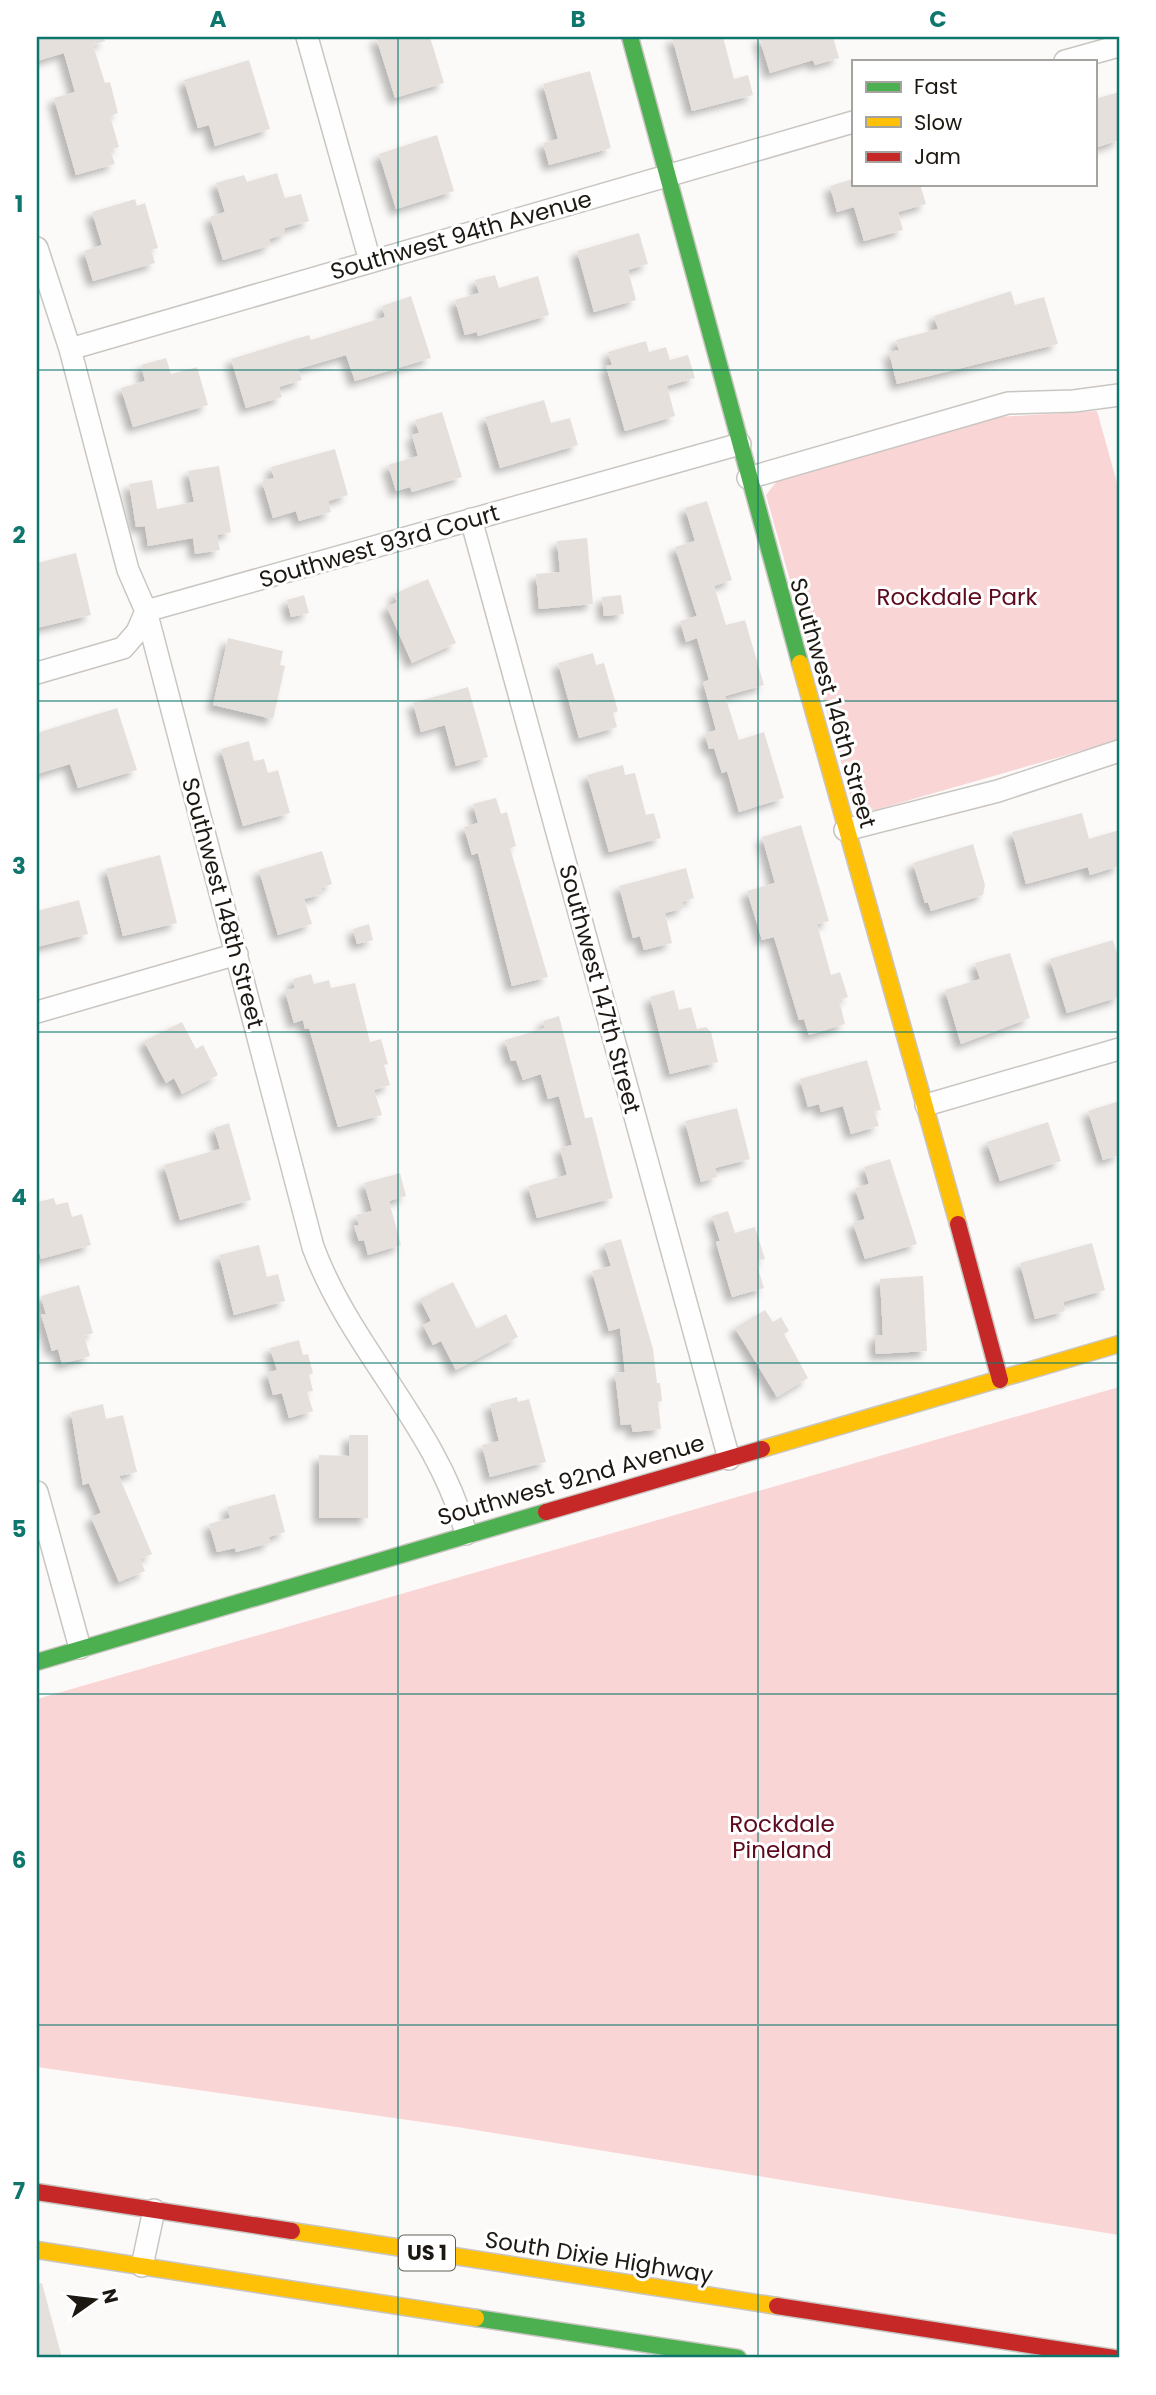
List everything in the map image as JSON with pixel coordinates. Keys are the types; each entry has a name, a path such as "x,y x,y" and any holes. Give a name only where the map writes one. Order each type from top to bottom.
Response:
{"main road":[{"name":"Southwest 146th Street","path":"630,37 748,478 845,830 926,1105 1000,1380"},
{"name":"Southwest 92nd Avenue","path":"37,1662 1119,1344"},
{"name":"South Dixie Highway","path":"37,2192 1113,2358"},
{"path":"37,2250 627,2341 665,2353 738,2358"},
{"path":"676,2306 700,2296"}],"street":[{"path":"307,37 369,261"},
{"path":"1069,60 1119,46"},
{"name":"Southwest 94th Avenue","path":"70,349 852,122"},
{"name":"Southwest 148th Street","path":"37,248 70,349 128,570 146,611 302,1209 321,1268 345,1316 428,1445 459,1505 466,1534"},
{"path":"748,478 1007,403 1074,401 1119,395"},
{"name":"Southwest 93rd Court","path":"146,611 740,444"},
{"name":"Southwest 147th Street","path":"471,519 729,1459"},
{"path":"37,673 122,648 137,632 146,611"},
{"path":"845,830 998,791 1119,751"},
{"path":"37,1012 237,954"},
{"path":"926,1105 1119,1049"},
{"path":"37,1492 80,1648"},
{"path":"142,2266 154,2210"}],"green space":[{"name":"Rockdale Park","path":"1097,411 1119,490 1119,740 875,810 861,808 852,801 766,495 777,481 998,417"},
{"name":"Rockdale Pineland","path":"1119,1387 1119,2235 457,2127 37,2067 37,1699"}],"building":[{"path":"37,37 104,37 105,41 93,45 105,83 110,82 118,113 110,116 119,147 110,150 115,164 76,175 54,98 75,92 64,53 37,61"},
{"path":"376,37 430,37 444,83 395,98"},
{"path":"672,37 723,37 734,79 748,75 753,95 692,111"},
{"path":"759,37 833,37 839,58 815,65 813,60 770,73"},
{"path":"249,60 270,129 215,146 209,125 198,128 184,80"},
{"path":"590,71 611,148 549,165 543,143 558,139 543,84"},
{"path":"1119,92 1119,140 1096,148 1096,99"},
{"path":"437,135 454,191 396,209 379,154"},
{"path":"277,173 285,198 301,194 309,221 285,228 285,234 269,239 271,245 223,260 210,217 225,212 216,183 244,175 247,182"},
{"path":"852,179 852,186 921,186 926,204 898,212 903,230 864,241 854,207 837,212 830,186"},
{"path":"135,199 137,206 145,203 158,248 151,250 155,263 93,281 84,251 102,245 92,212"},
{"path":"639,233 648,264 628,270 636,300 594,312 577,251"},
{"path":"495,275 499,288 538,276 549,315 478,336 477,332 465,335 455,300 479,293 475,280"},
{"path":"1011,291 1015,305 1044,297 1058,344 897,384 889,352 899,350 896,340 938,329 934,316"},
{"path":"411,296 431,358 355,381 346,355 298,369 302,380 279,387 282,397 246,408 231,359 309,335 311,340 385,317 382,306"},
{"path":"646,341 649,352 666,347 670,360 688,355 695,378 667,386 675,416 625,431 606,366 612,365 608,352"},
{"path":"166,358 171,374 197,367 208,405 133,427 121,388 145,381 141,365"},
{"path":"544,400 551,423 570,418 578,445 500,468 485,417"},
{"path":"442,412 462,477 412,492 410,487 396,491 388,465 418,456 412,435 419,433 415,420"},
{"path":"335,449 348,495 328,501 331,512 299,521 296,511 273,518 262,481 274,478 271,467"},
{"path":"219,466 231,532 217,535 220,550 195,554 193,538 148,546 145,526 136,527 129,484 152,480 157,509 194,502 188,471"},
{"path":"707,501 732,580 714,586 726,625 745,620 764,685 725,696 739,740 764,732 784,798 739,812 727,771 722,773 714,748 709,749 705,734 716,730 703,682 709,680 697,638 686,642 680,621 697,616 675,547 695,541 685,508"},
{"path":"587,538 593,604 539,609 536,574 560,572 557,541"},
{"path":"76,553 91,615 37,628 37,563"},
{"path":"428,579 456,643 412,663 387,607 397,602 394,594"},
{"path":"304,595 309,613 291,617 287,600"},
{"path":"621,595 624,614 604,616 602,597"},
{"path":"228,638 283,651 280,665 285,666 273,719 213,705"},
{"path":"593,653 596,665 604,663 618,711 613,713 617,727 579,738 558,663"},
{"path":"468,687 488,757 456,766 445,725 421,732 413,703"},
{"path":"117,708 137,770 78,788 70,764 37,774 37,733"},
{"path":"249,741 254,761 264,759 268,773 278,770 290,813 243,826 221,749"},
{"path":"623,765 625,775 635,773 646,815 654,813 661,838 609,852 587,775"},
{"path":"496,798 501,814 507,812 516,846 510,848 548,977 512,986 478,853 472,855 464,827 478,823 473,804"},
{"path":"1082,813 1089,839 1119,830 1119,866 1090,875 1088,867 1026,884 1012,832"},
{"path":"801,825 829,921 817,924 831,975 840,972 848,997 839,1000 845,1024 809,1035 804,1019 799,1020 774,937 762,940 747,891 775,883 762,837"},
{"path":"973,844 985,885 983,895 931,911 928,902 925,903 913,863"},
{"path":"322,851 332,884 321,888 323,894 304,899 312,924 278,935 259,870"},
{"path":"160,855 177,923 123,936 106,869"},
{"path":"686,868 694,898 682,902 684,908 665,913 672,943 644,950 640,936 633,938 619,886"},
{"path":"79,900 88,934 37,947 37,911"},
{"path":"369,924 373,940 357,944 353,929"},
{"path":"1113,940 1119,960 1119,997 1067,1013 1050,959"},
{"path":"1010,953 1030,1018 961,1044 945,990 980,979 975,963"},
{"path":"311,974 314,984 329,980 331,988 355,983 370,1042 381,1039 388,1064 384,1065 390,1085 374,1090 382,1115 338,1127 309,1028 305,1029 303,1020 294,1023 285,991 295,988 293,979"},
{"path":"674,990 679,1010 691,1007 697,1029 706,1027 711,1032 718,1062 670,1074 650,997"},
{"path":"559,1016 585,1118 592,1117 613,1198 537,1218 528,1186 567,1175 560,1148 572,1145 559,1096 548,1099 541,1074 523,1080 516,1060 511,1061 505,1040 545,1028 543,1021"},
{"path":"182,1022 196,1049 203,1045 218,1075 182,1094 174,1078 166,1083 144,1041"},
{"path":"867,1060 881,1110 874,1111 879,1126 851,1134 843,1106 821,1112 819,1104 808,1107 800,1079"},
{"path":"1119,1101 1119,1155 1103,1160 1088,1111"},
{"path":"737,1108 750,1159 715,1168 717,1177 701,1182 685,1121"},
{"path":"1048,1122 1061,1161 1000,1181 987,1142"},
{"path":"229,1123 251,1200 180,1220 164,1165 220,1149 214,1128"},
{"path":"890,1159 917,1244 865,1259 853,1223 865,1219 855,1188 869,1184 864,1167"},
{"path":"400,1173 406,1196 389,1201 401,1245 368,1255 364,1240 359,1241 354,1226 359,1225 356,1215 372,1211 364,1183"},
{"path":"54,1198 56,1205 68,1202 72,1217 82,1214 91,1245 41,1259 37,1243 37,1202"},
{"path":"728,1211 735,1233 755,1227 765,1259 756,1261 764,1288 732,1297 716,1242 720,1241 712,1216"},
{"path":"621,1239 653,1349 662,1401 658,1402 661,1429 633,1432 631,1424 621,1425 615,1373 625,1372 620,1328 609,1331 592,1271 611,1266 604,1244"},
{"path":"1092,1243 1105,1290 1063,1302 1065,1311 1035,1319 1020,1263"},
{"path":"259,1245 267,1277 278,1274 285,1301 234,1315 219,1255"},
{"path":"923,1276 927,1351 876,1354 875,1335 883,1335 880,1279"},
{"path":"453,1282 477,1329 506,1314 518,1337 456,1370 441,1341 433,1345 423,1325 431,1321 420,1299"},
{"path":"79,1285 93,1333 84,1336 90,1356 62,1364 58,1349 52,1351 41,1314 46,1315 41,1296"},
{"path":"765,1310 773,1322 781,1317 789,1331 784,1334 808,1378 777,1397 735,1328"},
{"path":"299,1340 303,1355 308,1354 313,1373 309,1375 313,1391 307,1392 313,1411 289,1418 282,1393 273,1395 267,1373 277,1370 270,1348"},
{"path":"517,1397 518,1402 529,1399 546,1462 490,1477 482,1445 499,1441 490,1404"},
{"path":"103,1404 106,1419 123,1415 137,1472 119,1476 152,1554 140,1559 145,1571 119,1582 91,1517 101,1513 89,1483 83,1485 71,1412"},
{"path":"349,1435 368,1435 368,1518 319,1518 319,1455 349,1456"},
{"path":"275,1494 285,1532 269,1537 270,1543 236,1552 235,1548 217,1552 209,1524 230,1518 227,1507"},
{"path":"42,2283 62,2358 37,2358 37,2284"}],"traffic: fast":[{"path":"630,37 800,663"},
{"path":"37,1662 546,1512"},
{"path":"476,2318 738,2358"}],"traffic: slow":[{"path":"800,663 958,1224"},
{"path":"762,1449 1119,1344"},
{"path":"292,2231 777,2306"},
{"path":"37,2250 476,2318"}],"traffic: jam":[{"path":"958,1224 1000,1380"},
{"path":"546,1512 762,1449"},
{"path":"37,2192 292,2231"},
{"path":"777,2306 1114,2358"}]}
